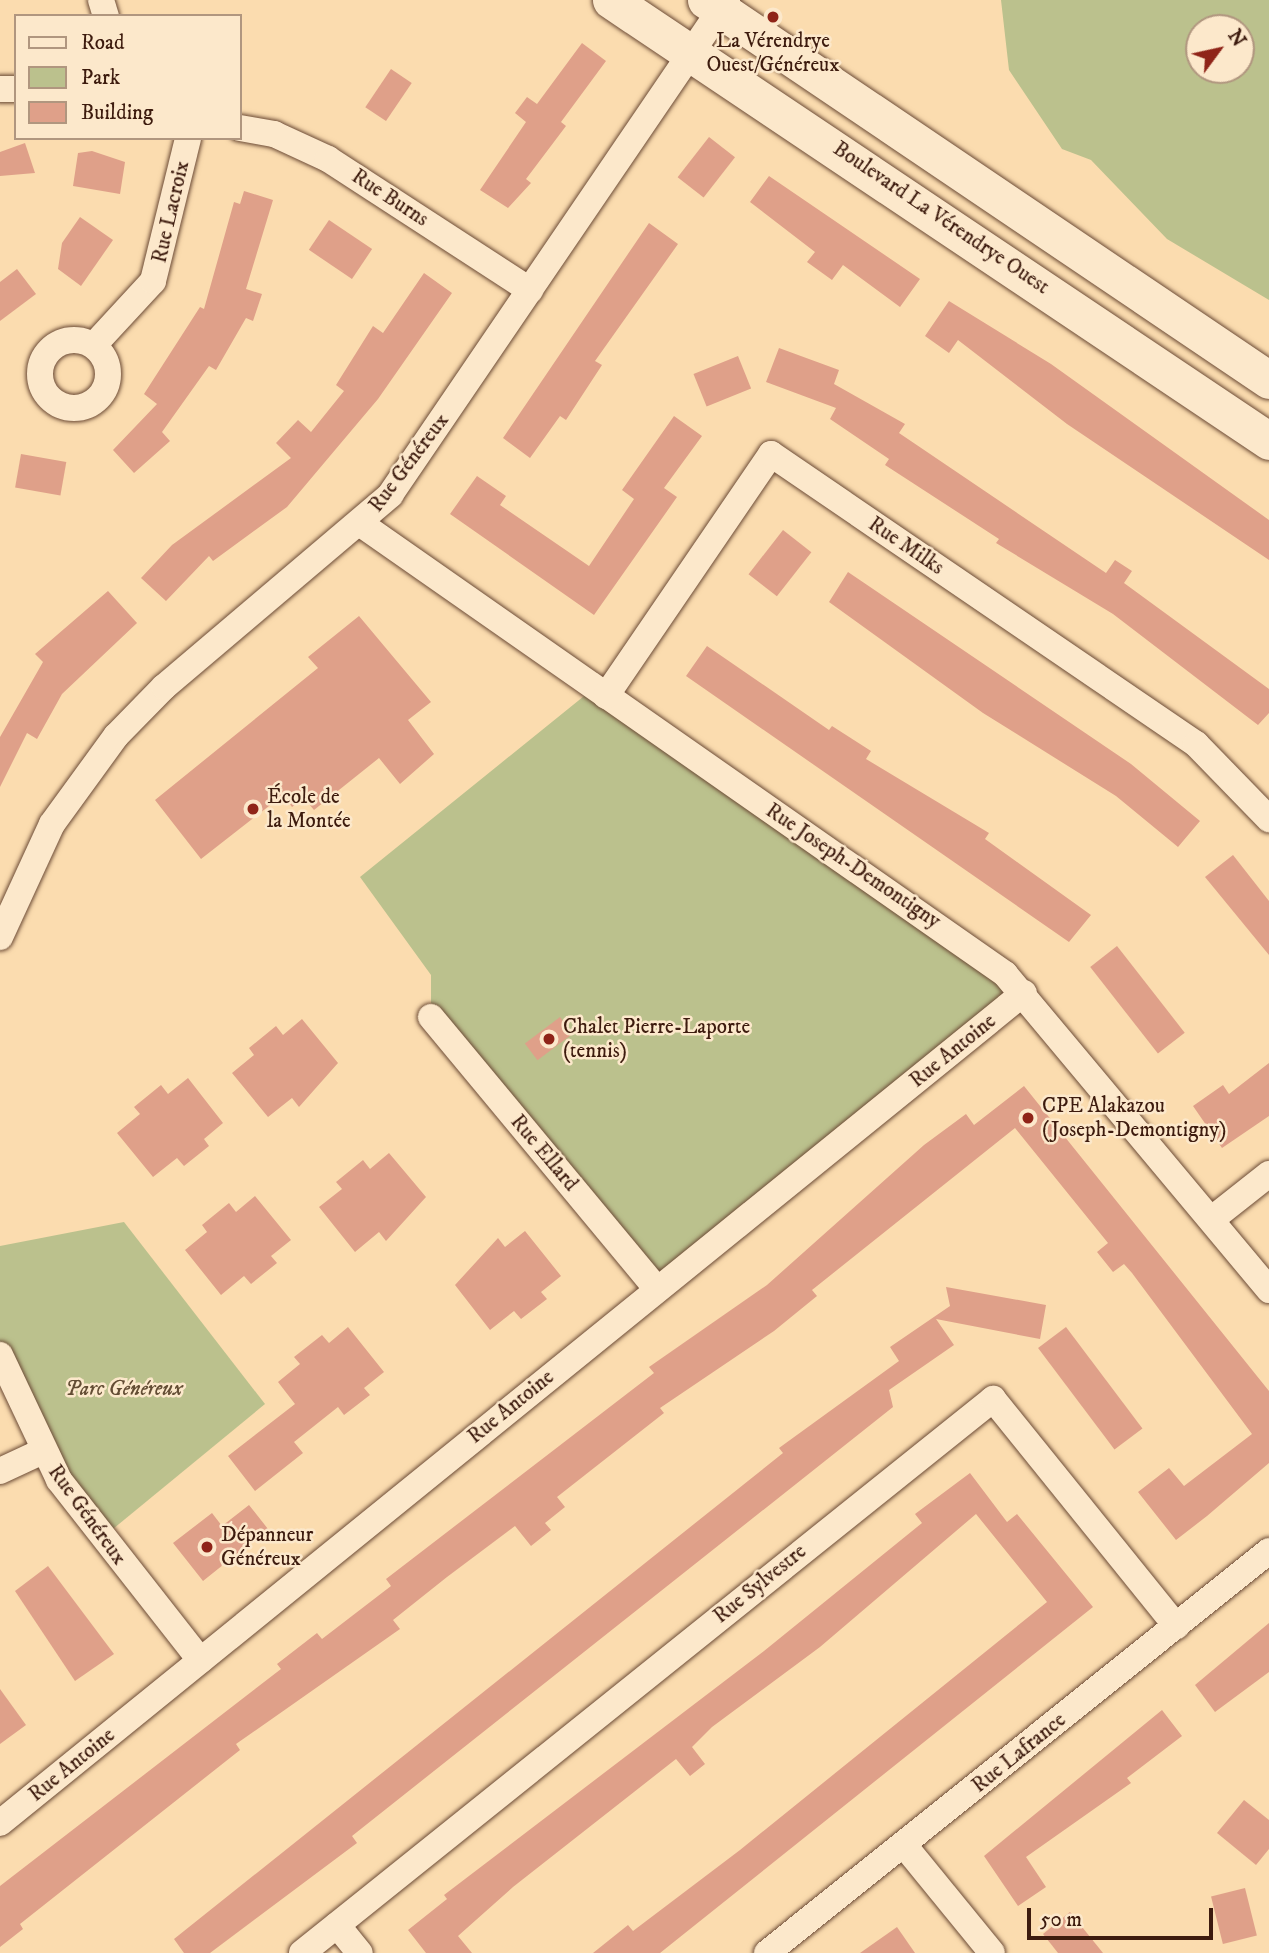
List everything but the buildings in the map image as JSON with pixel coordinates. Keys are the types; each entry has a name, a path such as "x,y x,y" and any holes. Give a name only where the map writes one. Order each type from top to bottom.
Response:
{"main road":[{"name":"Boulevard La Vérendrye Ouest","path":"611,0 691,49 1269,440"},
{"path":"718,3 1269,380"}],"street":[{"name":"Rue Généreux","path":"0,937 52,824 116,736 196,659 361,524 417,459 691,49 718,3"},
{"name":"Rue Burns","path":"242,128 274,134 328,159 530,290"},
{"name":"Rue Lacroix","path":"94,345 153,281 188,140"},
{"name":"Rue Milks","path":"606,696 771,454 1196,744 1269,818"},
{"name":"Rue Joseph-Demontigny","path":"361,524 960,939 1024,993 1269,1290"},
{"name":"Rue Antoine","path":"0,1823 1024,993"},
{"name":"Rue Ellard","path":"432,1017 657,1289"},
{"path":"1212,1219 1269,1174"},
{"name":"Rue Généreux","path":"0,1355 41,1452 200,1660"},
{"name":"Rue Sylvestre","path":"302,1953 993,1399 1176,1626"},
{"path":"0,1471 41,1452"},
{"name":"Rue Lafrance","path":"767,1953 1269,1550"},
{"path":"904,1845 992,1953"},
{"path":"337,1925 360,1953"}],"green space":[{"path":"1001,0 1269,0 1269,300 1167,239 1091,160 1062,149 1009,70"},
{"path":"594,688 1024,993 657,1289 431,1017 431,975 360,877"},
{"name":"Parc Généreux","path":"124,1222 265,1404 102,1538 0,1355 0,1246"}],"place":[{"name":"La Vérendrye Ouest/Généreux","path":"773,17"},
{"name":"École de la Montée","path":"253,809"},
{"name":"Chalet Pierre-Laporte (tennis)","path":"549,1039"},
{"name":"CPE Alakazou (Joseph-Demontigny)","path":"1028,1118"},
{"name":"Dépanneur Généreux","path":"207,1547"}]}
